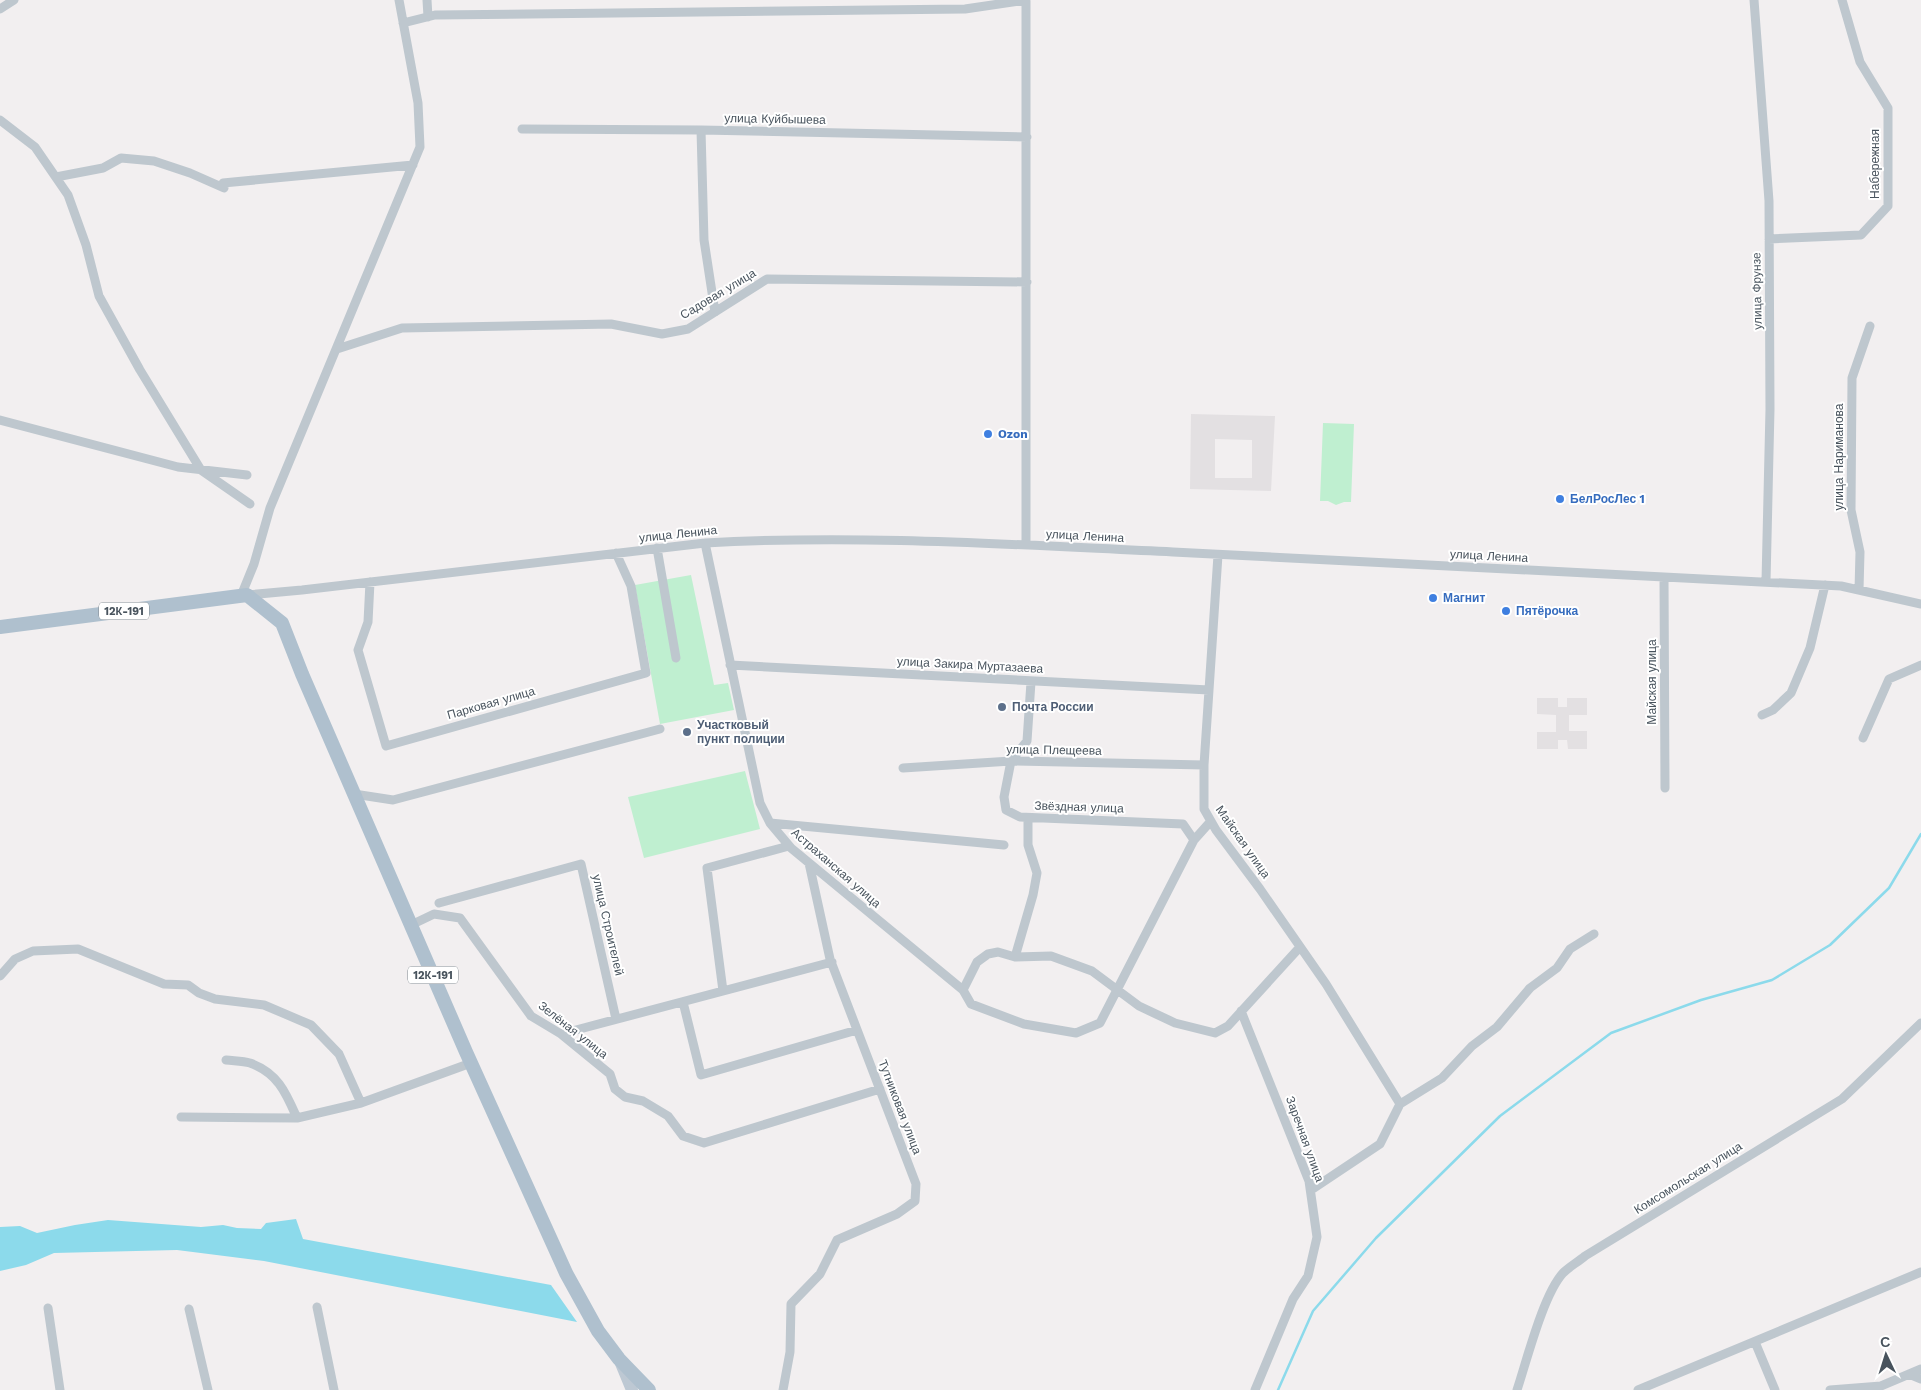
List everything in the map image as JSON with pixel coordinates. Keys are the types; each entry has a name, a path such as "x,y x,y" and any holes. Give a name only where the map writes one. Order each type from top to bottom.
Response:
{"main road":[{"name":"12К-191","path":"0,627 244,595 282,623 302,674 471,1063 566,1273 598,1331 619,1359 649,1390"},
{"path":"619,1359 632,1390"}],"street":[{"path":"0,9 14,0"},
{"path":"244,595 270,508 420,147 418,104 399,0"},
{"path":"427,0 428,17"},
{"path":"403,23 436,15 965,9 1026,0 1028,137 1026,545"},
{"name":"улица Фрунзе","path":"1754,0 1762,87 1769,239 1770,409 1766,582"},
{"name":"Набережная","path":"1769,239 1861,235 1888,206 1888,108 1860,62 1842,0"},
{"path":"0,120 35,147 68,195 86,245 99,296 140,370 202,470 250,504"},
{"name":"улица Куйбышева","path":"522,130 701,130 1028,137"},
{"path":"701,130 704,240 715,312"},
{"path":"56,177 103,168 121,158 154,161 224,185 413,165"},
{"name":"Садовая улица","path":"337,348 402,328 611,324 662,334 688,329 767,279 1027,282"},
{"name":"улица Нариманова","path":"1859,590 1860,552 1851,510 1852,378 1870,326"},
{"path":"0,420 178,467 247,475"},
{"name":"улица Ленина","path":"244,595 705,543 752,540 882,540 1218,554 1825,585 1841,586 1921,604"},
{"name":"Астраханская улица","path":"705,543 760,803 770,823 789,846 963,990 971,1004 1024,1024 1076,1033 1100,1023 1194,840 1211,821"},
{"path":"657,548 676,658"},
{"name":"Парковая улица","path":"370,582 368,622 358,650 386,746 646,673 631,586 616,553"},
{"name":"Майская улица","path":"1218,554 1204,765 1204,809 1326,984 1400,1104"},
{"name":"Майская улица","path":"1664,577 1665,788"},
{"path":"1762,715 1773,710 1791,693 1810,648 1825,585"},
{"name":"улица Закира Муртазаева","path":"730,665 1209,690"},
{"path":"1863,738 1889,679 1921,665"},
{"path":"1011,761 1027,741 1030,682"},
{"path":"354,794 393,800 660,729"},
{"name":"улица Плещеева","path":"903,768 1011,761 1204,765"},
{"name":"Звёздная улица","path":"1011,761 1004,797 1006,810 1020,817 1183,824 1194,840"},
{"path":"1015,956 1033,896 1036,874 1028,845 1028,818"},
{"path":"770,823 1004,845"},
{"path":"723,991 707,868 789,846"},
{"name":"Тутниковая улица","path":"783,1390 790,1352 791,1304 820,1274 836,1240 897,1214 914,1201 916,1184 832,962 809,863"},
{"name":"улица Строителей","path":"439,903 582,864 616,1019"},
{"name":"Зелёная улица","path":"411,925 434,914 460,918 531,1016 561,1034 610,1074 615,1089 625,1098 643,1101 668,1116 683,1136 704,1143 880,1090"},
{"path":"1311,1190 1380,1144 1400,1104 1442,1078 1472,1046 1497,1026 1530,988 1557,968 1570,949 1594,934"},
{"path":"963,990 977,962 988,954 998,952 1015,956 1051,956 1092,971 1139,1006 1175,1023 1215,1033 1228,1026 1300,946"},
{"path":"0,976 15,959 33,951 78,949 164,984 188,985 199,994 264,1005 311,1024 339,1054 361,1103"},
{"path":"561,1034 832,962"},
{"path":"683,1002 701,1075 857,1030"},
{"name":"Заречная улица","path":"1241,1011 1310,1180 1317,1238 1308,1276 1293,1299 1255,1390"},
{"name":"Комсомольская улица","path":"1518,1390 1538,1324 1550,1295 1563,1274 1585,1256 1842,1099 1921,1023"},
{"path":"226,1060 249,1062 269,1073 283,1087 297,1118"},
{"path":"181,1117 297,1118 361,1103 471,1063"},
{"path":"1638,1390 1921,1272"},
{"path":"317,1307 334,1390"},
{"path":"48,1308 60,1390"},
{"path":"189,1309 208,1390"},
{"path":"1755,1342 1776,1390"},
{"path":"1830,1390 1881,1386 1921,1369"},
{"path":"1909,1374 1921,1379"}],"shaded area":[{"path":"1191,414 1275,416 1271,491 1190,489","holes":["1215,439 1252,440 1252,478 1215,478"]},
{"path":"1537,698 1558,698 1558,707 1567,707 1567,698 1587,698 1587,715 1569,715 1569,731 1587,731 1587,749 1568,749 1567,740 1558,740 1558,749 1537,749 1537,732 1556,732 1556,715 1537,714"}],"green space":[{"path":"1323,423 1354,424 1351,502 1336,505 1328,501 1320,501"},
{"path":"691,575 714,685 728,683 734,710 660,724 635,585"},
{"path":"745,771 760,829 644,858 628,797"}],"water":[{"path":"296,1219 303,1239 551,1285 577,1322 264,1261 177,1250 54,1253 26,1265 0,1271 0,1227 20,1226 37,1233 108,1220 201,1227 223,1225 237,1228 261,1229 266,1223"}],"waterway":[{"path":"1278,1390 1313,1311 1376,1238 1500,1116 1611,1033 1701,1000 1772,980 1830,945 1889,888 1921,834"}],"place":[{"name":"Ozon","path":"988,434"},
{"name":"БелРосЛес 1","path":"1560,499"},
{"name":"Магнит","path":"1433,598"},
{"name":"Пятёрочка","path":"1506,611"},
{"name":"Почта России","path":"1002,707"},
{"name":"Участковый пункт полиции","path":"687,732"}]}
